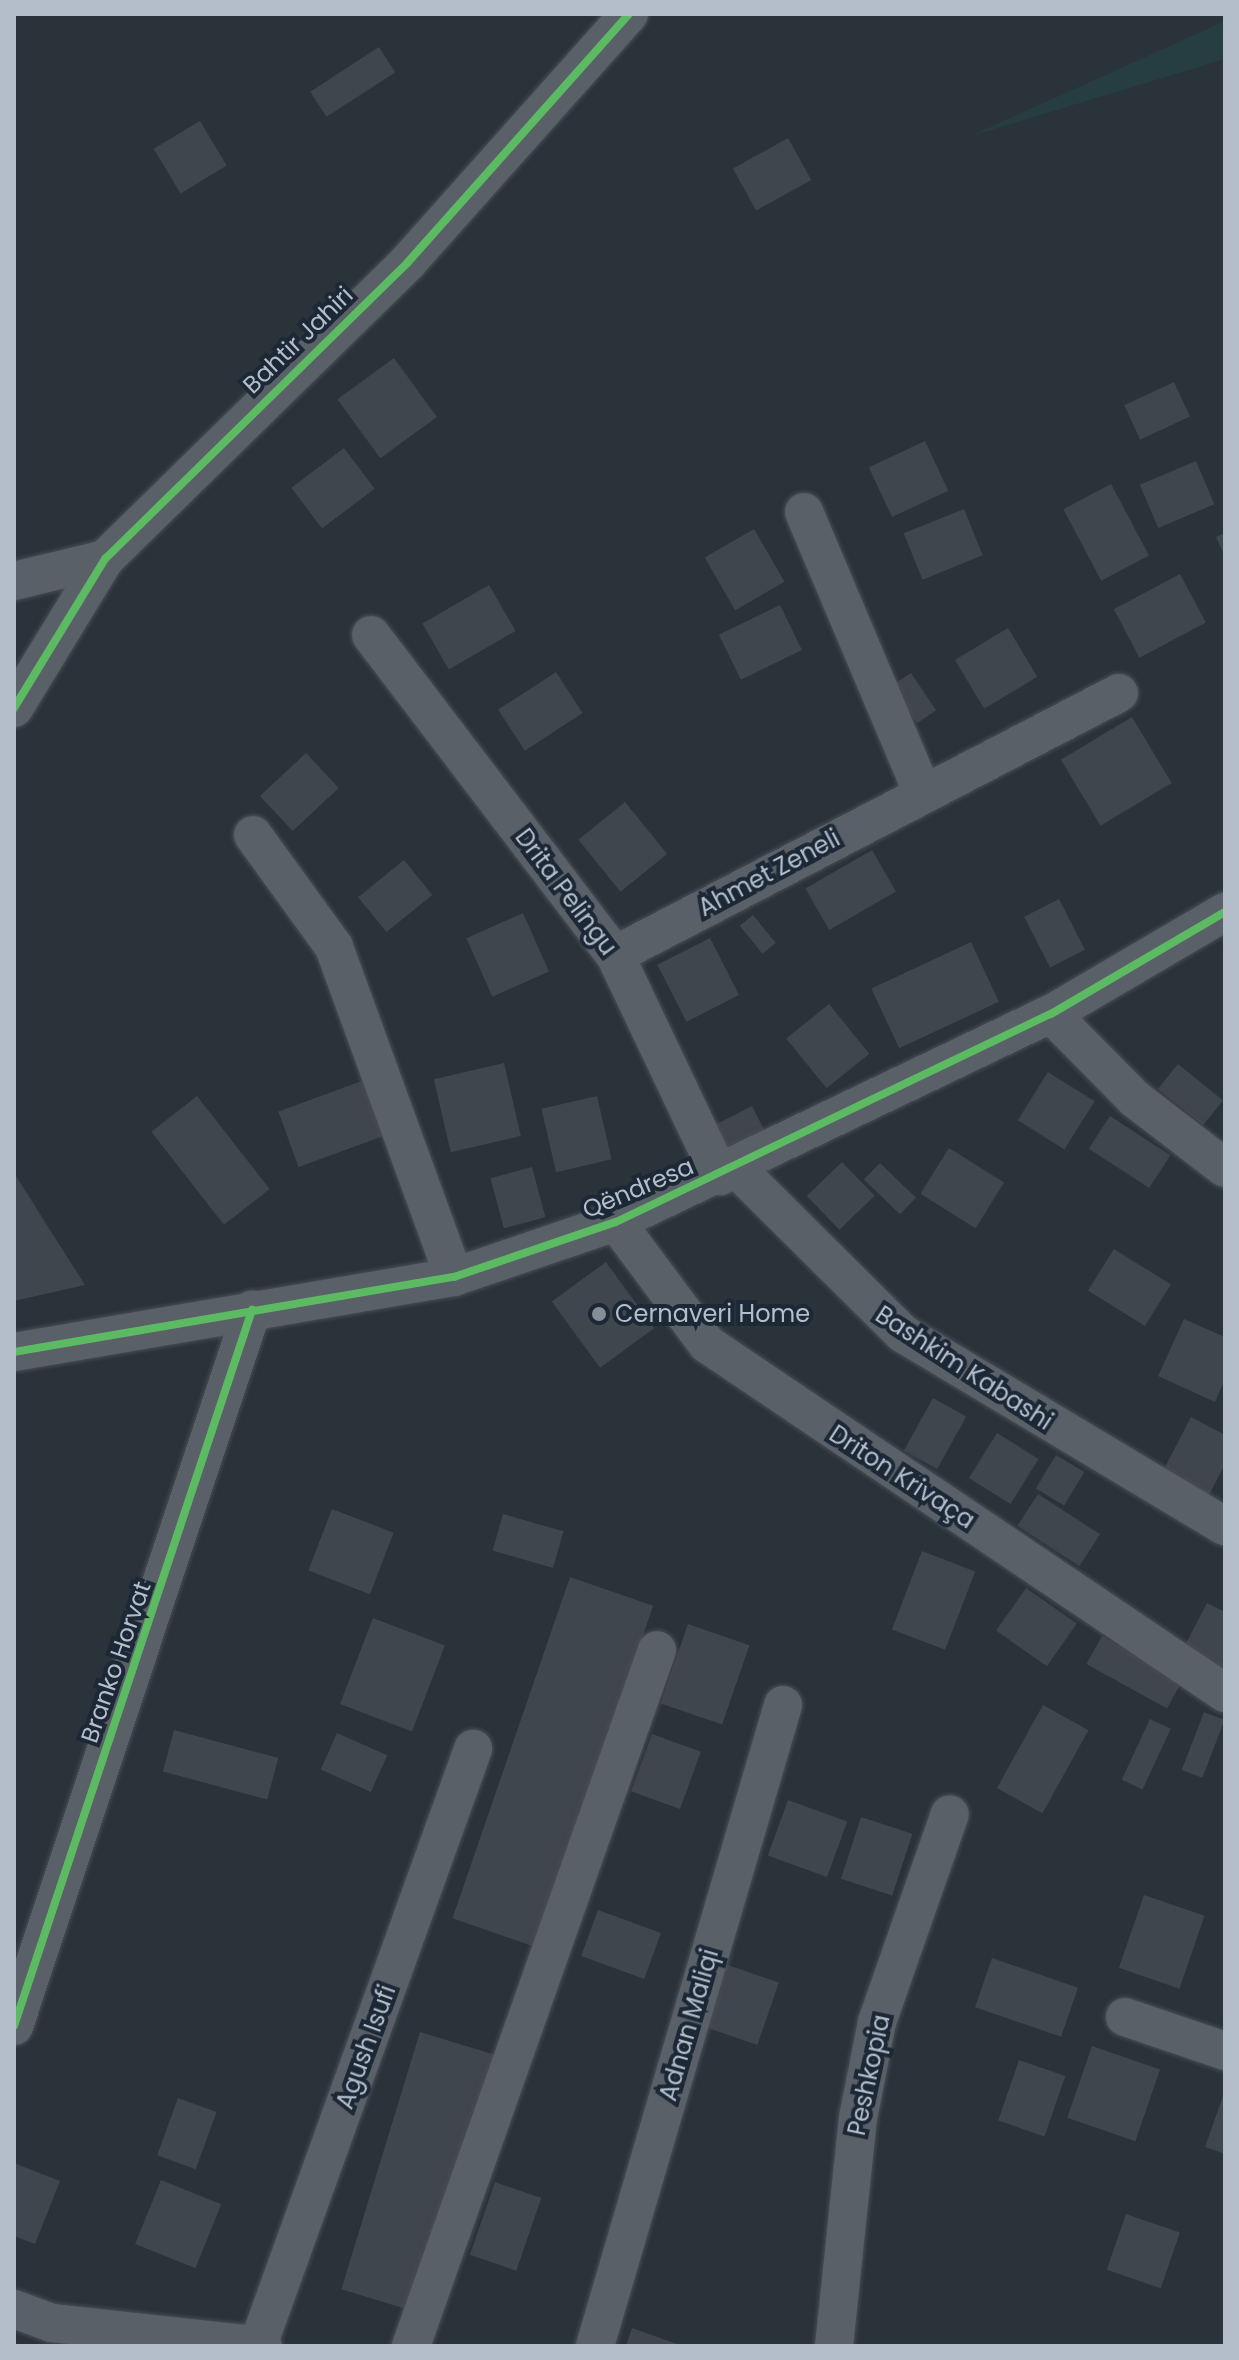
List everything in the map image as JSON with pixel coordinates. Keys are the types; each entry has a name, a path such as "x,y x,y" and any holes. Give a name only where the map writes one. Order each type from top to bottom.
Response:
{"street":[{"name":"Bahtir Jahiri","path":"14,708 105,559 408,262 629,14"},
{"path":"804,512 922,791"},
{"path":"14,581 105,559"},
{"name":"Drita Pelingu","path":"371,635 615,955 728,1172"},
{"name":"Ahmet Zeneli","path":"615,955 922,791 1119,693"},
{"path":"253,835 334,947 454,1277"},
{"name":"Qëndresa","path":"14,1352 454,1277 616,1222 728,1172 1051,1014 1225,912"},
{"path":"1051,1014 1135,1099 1225,1168"},
{"name":"Bashkim Kabashi","path":"728,1172 902,1333 1225,1526"},
{"name":"Driton Krivaça","path":"616,1222 707,1344 1225,1693"},
{"name":"Branko Horvat","path":"14,2026 252,1310"},
{"path":"411,2346 657,1650"},
{"name":"Adnan Maliqi","path":"595,2346 783,1705"},
{"name":"Agush Isufi","path":"260,2346 473,1749"},
{"name":"Peshkopia","path":"834,2346 858,2118 877,2022 950,1814"},
{"path":"1125,2017 1225,2051"},
{"path":"14,2309 48,2334 260,2346"}],"green space":[{"path":"1225,21 1225,59 968,137"}],"building":[{"path":"379,47 395,72 327,117 310,92"},
{"path":"200,121 227,166 180,193 154,149"},
{"path":"788,138 811,180 756,211 733,169"},
{"path":"394,358 437,417 380,458 337,399"},
{"path":"1174,382 1190,416 1140,440 1124,405"},
{"path":"925,441 948,491 892,517 869,467"},
{"path":"344,448 375,489 322,528 291,488"},
{"path":"1196,461 1214,504 1158,528 1140,485"},
{"path":"1111,484 1149,556 1101,581 1063,509"},
{"path":"964,509 983,555 922,580 904,533"},
{"path":"754,529 784,582 735,610 705,558"},
{"path":"1225,533 1225,557 1216,537"},
{"path":"1180,574 1206,623 1140,658 1114,609"},
{"path":"489,585 516,631 449,669 422,624"},
{"path":"780,605 802,650 741,680 719,635"},
{"path":"1008,628 1037,677 984,709 955,660"},
{"path":"556,672 583,713 525,751 498,710"},
{"path":"911,673 936,710 917,723 892,686"},
{"path":"1132,717 1172,783 1101,826 1061,760"},
{"path":"306,753 339,788 293,831 260,796"},
{"path":"625,802 667,854 621,892 578,840"},
{"path":"872,850 896,892 829,930 805,888"},
{"path":"404,860 432,895 386,932 358,897"},
{"path":"1059,899 1085,950 1050,967 1024,917"},
{"path":"523,913 549,971 492,997 466,938"},
{"path":"753,915 776,943 762,954 740,926"},
{"path":"710,938 739,995 686,1022 657,965"},
{"path":"971,942 999,1002 899,1048 871,988"},
{"path":"829,1004 869,1054 827,1088 786,1039"},
{"path":"504,1063 521,1136 451,1152 434,1079"},
{"path":"1178,1064 1223,1101 1203,1125 1158,1089"},
{"path":"1048,1072 1095,1101 1064,1149 1018,1120"},
{"path":"362,1081 382,1136 299,1167 278,1111"},
{"path":"197,1096 270,1189 224,1225 151,1132"},
{"path":"597,1096 612,1159 556,1172 541,1109"},
{"path":"752,1106 764,1130 723,1151 711,1127"},
{"path":"1110,1116 1170,1155 1149,1188 1089,1149"},
{"path":"949,1148 1004,1182 976,1228 920,1194"},
{"path":"842,1162 875,1196 839,1230 807,1196"},
{"path":"880,1163 916,1198 900,1214 864,1180"},
{"path":"532,1167 545,1217 504,1228 490,1178"},
{"path":"14,1173 85,1285 14,1301"},
{"path":"1114,1249 1171,1285 1145,1326 1088,1291"},
{"path":"606,1262 654,1328 600,1368 552,1301"},
{"path":"1184,1319 1225,1337 1225,1379 1215,1402 1158,1376"},
{"path":"933,1398 966,1416 937,1469 904,1450"},
{"path":"1191,1417 1225,1435 1225,1464 1209,1495 1163,1471"},
{"path":"997,1433 1039,1459 1010,1504 969,1478"},
{"path":"1056,1455 1084,1472 1064,1505 1036,1488"},
{"path":"1038,1494 1100,1534 1079,1566 1017,1526"},
{"path":"332,1509 394,1533 370,1594 308,1571"},
{"path":"503,1514 564,1531 553,1568 493,1551"},
{"path":"922,1551 975,1571 945,1650 892,1629"},
{"path":"570,1577 653,1606 536,1947 452,1918"},
{"path":"1026,1588 1077,1624 1047,1666 996,1631"},
{"path":"1207,1603 1225,1612 1225,1681 1179,1657"},
{"path":"373,1618 445,1646 412,1731 340,1704"},
{"path":"688,1624 749,1645 722,1725 661,1703"},
{"path":"1102,1636 1182,1681 1167,1709 1086,1664"},
{"path":"1043,1705 1088,1730 1042,1813 997,1788"},
{"path":"1204,1712 1225,1720 1202,1778 1182,1770"},
{"path":"1150,1719 1171,1729 1143,1789 1122,1780"},
{"path":"174,1730 278,1758 267,1799 163,1772"},
{"path":"337,1733 387,1755 371,1792 321,1770"},
{"path":"652,1734 701,1752 680,1809 631,1791"},
{"path":"788,1800 847,1822 827,1877 768,1855"},
{"path":"861,1817 912,1834 892,1896 841,1879"},
{"path":"1144,1895 1205,1916 1179,1989 1119,1968"},
{"path":"598,1910 661,1933 644,1979 581,1956"},
{"path":"992,1958 1078,1988 1061,2037 975,2007"},
{"path":"725,1964 779,1983 757,2045 704,2026"},
{"path":"420,2032 495,2055 416,2312 341,2289"},
{"path":"1092,2046 1160,2069 1135,2141 1067,2118"},
{"path":"1019,2060 1065,2076 1044,2136 998,2121"},
{"path":"1225,2090 1225,2154 1205,2147"},
{"path":"178,2098 217,2112 196,2169 157,2155"},
{"path":"14,2163 60,2181 35,2244 14,2236"},
{"path":"161,2180 221,2204 195,2268 135,2244"},
{"path":"495,2182 541,2198 516,2271 470,2255"},
{"path":"1126,2214 1180,2233 1161,2288 1107,2270"},
{"path":"632,2328 683,2346 626,2346"}],"cycle path":[{"path":"14,708 105,559 408,262 629,14"},
{"path":"14,1352 454,1277 616,1222 1051,1014 1225,912"},
{"path":"14,2026 252,1310"}],"place":[{"name":"Cernaveri Home","path":"599,1314"}]}
